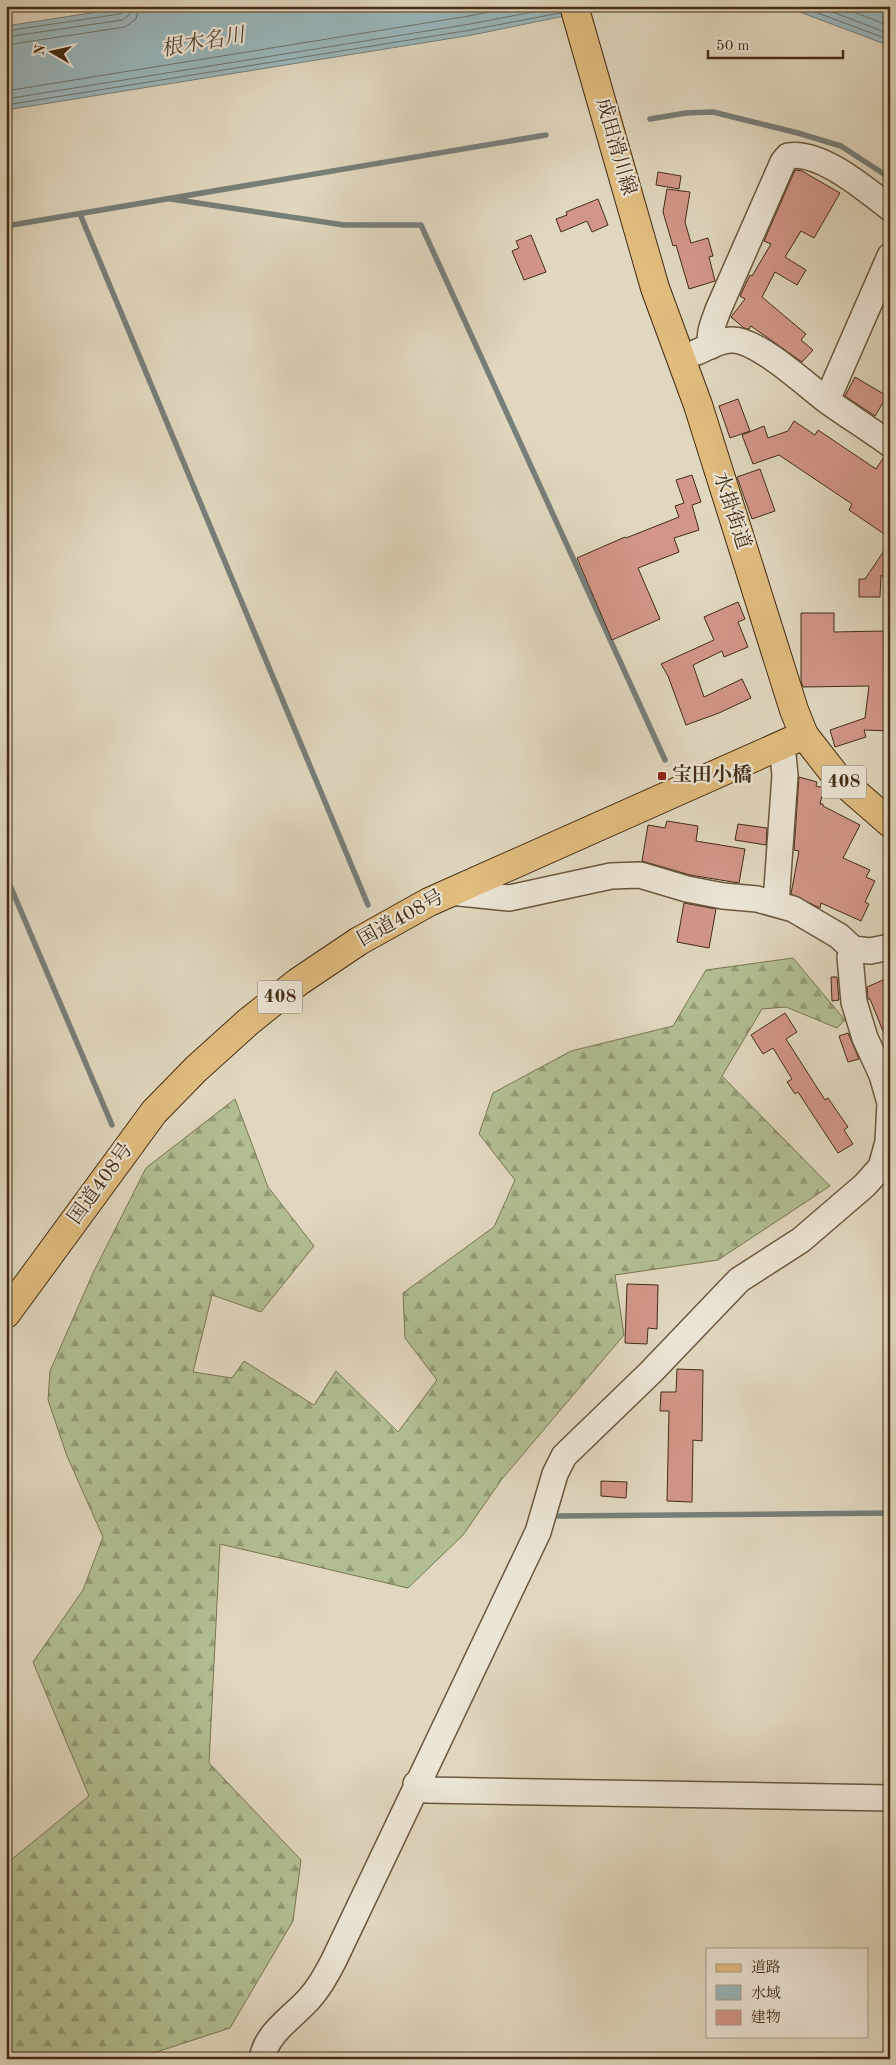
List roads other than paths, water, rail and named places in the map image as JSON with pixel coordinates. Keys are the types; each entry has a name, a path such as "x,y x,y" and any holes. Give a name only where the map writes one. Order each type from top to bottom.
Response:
{"main road":[{"name":"成田滑川線","path":"574,6 655,288"},
{"name":"水掛街道","path":"655,288 698,405 794,710 793,740"},
{"name":"408","path":"793,740 890,823"},
{"name":"国道408号","path":"6,1314 154,1112 196,1069 248,1022 298,982 359,942 429,902 793,740"}],"street":[{"path":"710,346 709,339 718,310 783,162 788,156 795,155 812,158 837,170 890,208"},
{"path":"827,400 890,256"},
{"path":"680,359 724,340 746,343 762,352 890,444"},
{"path":"776,903 785,775 793,740"},
{"path":"450,892 509,898 611,876 640,875 714,894 776,903 793,909 839,936 853,949 870,951 890,947"},
{"path":"262,2059 263,2052 271,2039 323,1982 538,1532 555,1474 564,1456 644,1379 739,1280 801,1240 858,1192 881,1167 888,1142 890,1103 882,1075 865,1038 854,1002 850,956 853,949"},
{"path":"416,1784 426,1790 890,1798"}],"water":[{"name":"根木名川","path":"136,6 613,6 472,35 6,110 6,26"},
{"path":"784,6 883,6 890,10 890,46"}],"waterway":[{"path":"650,119 686,113 713,112 798,133 841,146 890,178"},
{"path":"6,226 546,135"},
{"path":"171,199 344,225 421,225 665,760"},
{"path":"80,214 368,905"},
{"path":"6,876 112,1125"},
{"path":"558,1516 890,1513"}],"place":[{"name":"宝田小橋","path":"662,776"}]}
